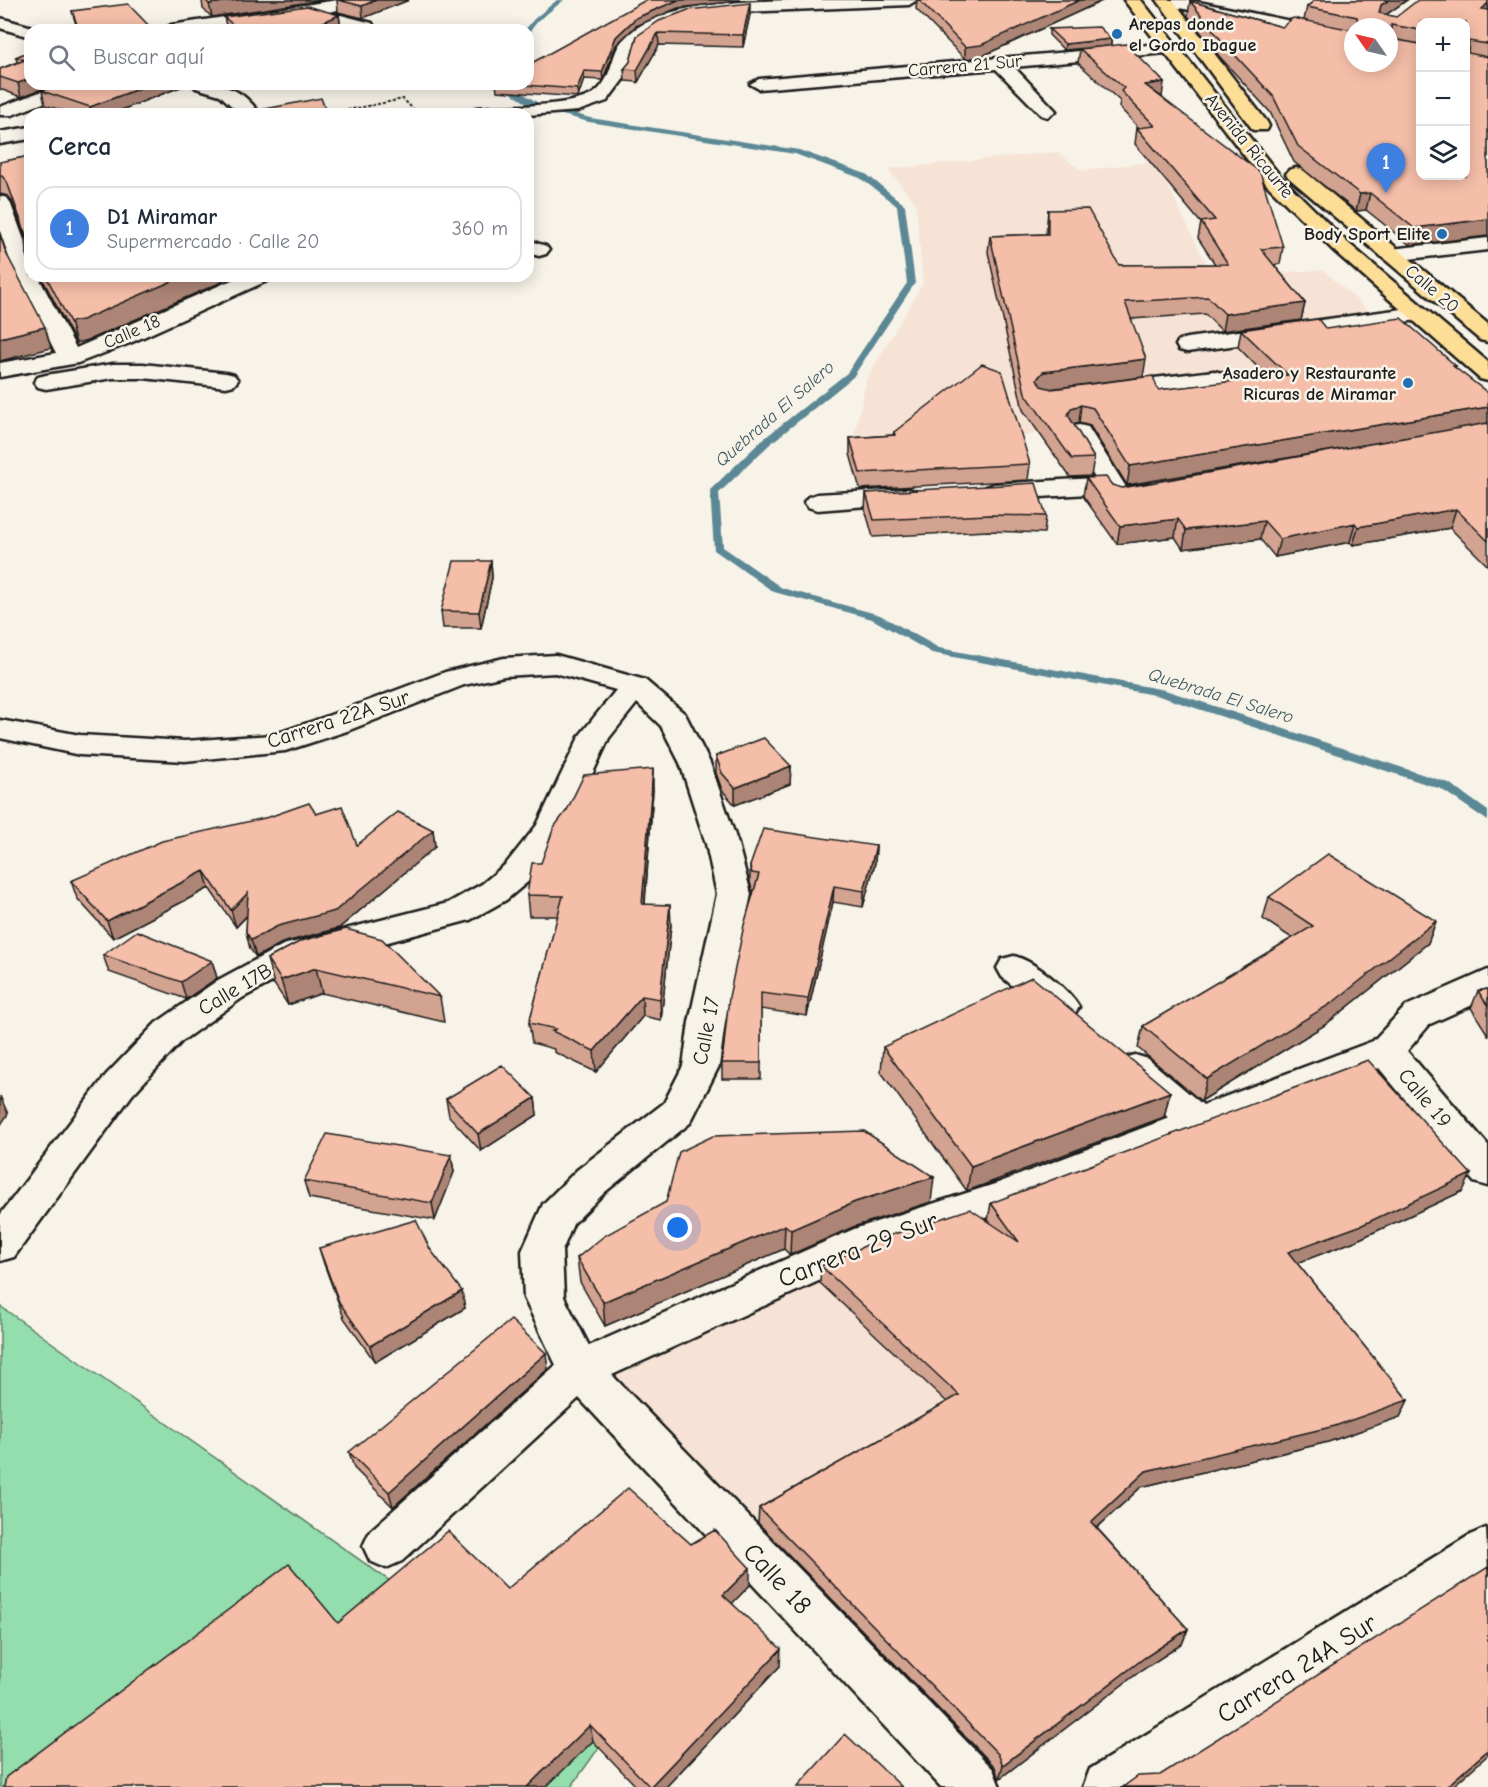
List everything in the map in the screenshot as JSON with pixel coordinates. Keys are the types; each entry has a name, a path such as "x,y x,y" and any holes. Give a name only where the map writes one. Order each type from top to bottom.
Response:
{"main road":[{"name":"Avenida Ricaurte","path":"1132,0 1274,181 1340,246 1488,374"},
{"path":"1165,0 1270,140"},
{"name":"Calle 20","path":"1284,159 1299,178 1488,335"}],"street":[{"path":"229,24 361,0"},
{"path":"534,111 579,106 601,97 619,73 628,44 652,27 686,14 743,7 909,0"},
{"path":"1165,0 1344,37"},
{"path":"310,11 356,24"},
{"path":"0,23 24,30"},
{"name":"Carrera 21 Sur","path":"759,84 1171,48"},
{"path":"1000,63 1047,111"},
{"path":"6,111 61,90"},
{"path":"223,90 245,108"},
{"path":"0,138 24,134"},
{"path":"6,205 24,268"},
{"path":"1391,255 1488,244"},
{"path":"30,282 70,357"},
{"name":"Calle 18","path":"0,370 70,357 122,338 246,282"},
{"path":"1084,393 1214,378 1187,345 1417,314"},
{"path":"0,387 14,387 112,371 226,380"},
{"path":"1079,432 1115,491"},
{"path":"970,493 1165,489"},
{"path":"817,502 935,495"},
{"name":"Carrera 22A Sur","path":"0,729 80,745 185,751 274,744 336,724 455,678 504,667 556,664 634,686"},
{"name":"Calle 17B","path":"0,1245 119,1085 169,1032 230,989 295,954 458,912 494,892 518,872 551,829 596,735 634,686"},
{"name":"Calle 17","path":"580,1370 544,1298 542,1251 557,1215 591,1181 677,1113 701,1066 707,1022 734,894 722,844 695,763 674,722 634,686"},
{"path":"1014,968 1198,1122"},
{"path":"1386,1051 1418,1015 1488,983"},
{"name":"Carrera 29 Sur","path":"386,1546 580,1370 801,1269 868,1242 1008,1196 1386,1051"},
{"name":"Calle 19","path":"1386,1051 1488,1171"},
{"name":"Calle 18","path":"580,1370 975,1787"},
{"name":"Carrera 24A Sur","path":"1108,1787 1486,1550"}],"path":[{"path":"358,108 403,99 412,108"}],"shaded area":[{"path":"1057,152 1082,171 1156,161 1212,276 1323,270 1396,335 1249,357 1280,393 1090,415 1027,436 931,448 850,454 867,378 923,283 916,204 888,169"},
{"path":"813,1276 956,1411 744,1531 583,1370"}],"green space":[{"path":"0,1306 608,1735 571,1787 0,1787"}],"building":[{"path":"205,0 237,0 209,4"},
{"path":"338,0 376,0 362,6"},
{"path":"646,0 678,0 636,18 616,37 602,72 584,71 577,89 534,86 534,62"},
{"path":"919,0 1080,0 981,45 965,47"},
{"path":"1315,0 1389,0 1381,5 1379,13 1396,17 1418,0 1488,0 1482,9 1488,10 1488,44 1470,41 1470,18 1416,18 1416,29 1398,26 1398,18 1357,17 1307,7"},
{"path":"1190,1 1282,27 1293,18 1344,28 1344,72 1398,72 1398,40 1416,43 1416,180 1470,180 1470,53 1488,57 1488,219 1414,228 1370,193 1360,194 1298,146 1273,96 1221,40"},
{"path":"750,3 743,35 658,33 637,70 624,69 630,62 637,36 659,21 688,10"},
{"path":"128,4 147,24 77,24 72,11"},
{"path":"307,6 339,15 319,24 232,24 224,17"},
{"path":"1099,27 1111,39 1065,44 1049,29"},
{"path":"1126,44 1164,82 1145,85 1260,172 1283,247 1261,249 1305,303 1225,314 1208,297 1125,302 1146,359 1043,372 1037,379 1041,386 1052,389 1153,376 1158,390 1288,375 1241,330 1318,319 1326,329 1401,318 1456,366 1453,366 1488,393 1488,407 1130,466 1093,408 1081,405 1071,408 1068,415 1094,458 1072,459 1025,393 990,236 1048,234 1048,210 1088,209 1119,265 1228,264 1201,222 1215,220 1137,128 1155,126 1121,91 1124,88 1080,49"},
{"path":"24,54 24,60 16,57"},
{"path":"24,60 24,81 18,83 0,77 0,69"},
{"path":"45,90 135,90 90,107 42,91"},
{"path":"321,98 325,108 270,108"},
{"path":"24,157 24,229 7,182 0,176 0,162"},
{"path":"0,235 6,253 45,327 0,338"},
{"path":"49,282 170,282 82,320 70,322"},
{"path":"982,364 1002,371 1030,464 860,473 850,438 895,435 894,432"},
{"path":"1488,423 1488,541 1456,509 1358,527 1355,523 1280,539 1264,521 1186,530 1178,519 1120,526 1086,478 1106,477 1112,485 1122,488"},
{"path":"1036,483 1046,516 989,515 874,520 866,493"},
{"path":"454,561 491,561 479,612 441,611"},
{"path":"764,738 791,766 735,788 722,773 716,756"},
{"path":"653,769 642,904 670,905 660,999 642,996 594,1051 552,1031 556,1029 529,1023 563,896 527,895 532,863 541,863 554,827 567,810 584,775"},
{"path":"309,803 316,814 342,806 357,845 398,812 433,830 335,911 278,926 251,940 246,932 248,893 231,910 204,871 107,921 71,881 162,841 269,817"},
{"path":"763,829 876,846 864,891 834,886 808,999 761,993 761,1063 722,1063 729,997 744,925 759,874 752,873 750,866"},
{"path":"1328,854 1436,921 1332,1003 1207,1079 1143,1026 1313,926 1269,897"},
{"path":"346,929 382,939 440,997 316,968 281,980 267,959 301,941"},
{"path":"137,931 212,961 181,982 103,955"},
{"path":"1032,977 1170,1092 971,1166 883,1047"},
{"path":"1488,989 1488,1006 1478,991"},
{"path":"1368,1060 1471,1174 1362,1225 1288,1252 1408,1400 1335,1426 1146,1471 1091,1522 1188,1629 1144,1658 1003,1765 998,1754 759,1508 959,1395 821,1266 882,1238 970,1209 1019,1242 991,1203"},
{"path":"502,1065 535,1098 478,1134 446,1099"},
{"path":"864,1131 934,1177 855,1202 791,1230 785,1225 603,1302 577,1258 604,1236 666,1202 679,1152 713,1136"},
{"path":"327,1134 451,1155 432,1203 304,1181"},
{"path":"416,1220 430,1249 462,1291 370,1346 339,1302 319,1248"},
{"path":"511,1320 546,1353 389,1492 349,1452"},
{"path":"628,1488 691,1544 715,1530 750,1568 723,1595 781,1649 650,1787 590,1725 527,1787 4,1787 6,1777 289,1564 338,1623 448,1531 507,1589"},
{"path":"1488,1567 1488,1750 1446,1787 1123,1787 1138,1776 1160,1775"},
{"path":"845,1734 902,1787 797,1787"}],"waterway":[{"name":"Quebrada El Salero","path":"533,24 561,0"},
{"name":"Quebrada El Salero","path":"513,90 535,105 589,120 796,152 863,176 901,205 911,283 850,375 766,442 714,492 718,548 778,590 876,617 936,651 1161,693 1445,786 1488,817"}],"place":[{"name":"Arepas donde el Gordo Ibague","path":"1117,34"},
{"name":"D1 Miramar","path":"1386,193"},
{"name":"Body Sport Elite","path":"1442,234"},
{"name":"Asadero y Restaurante Ricuras de Miramar","path":"1408,383"}]}
